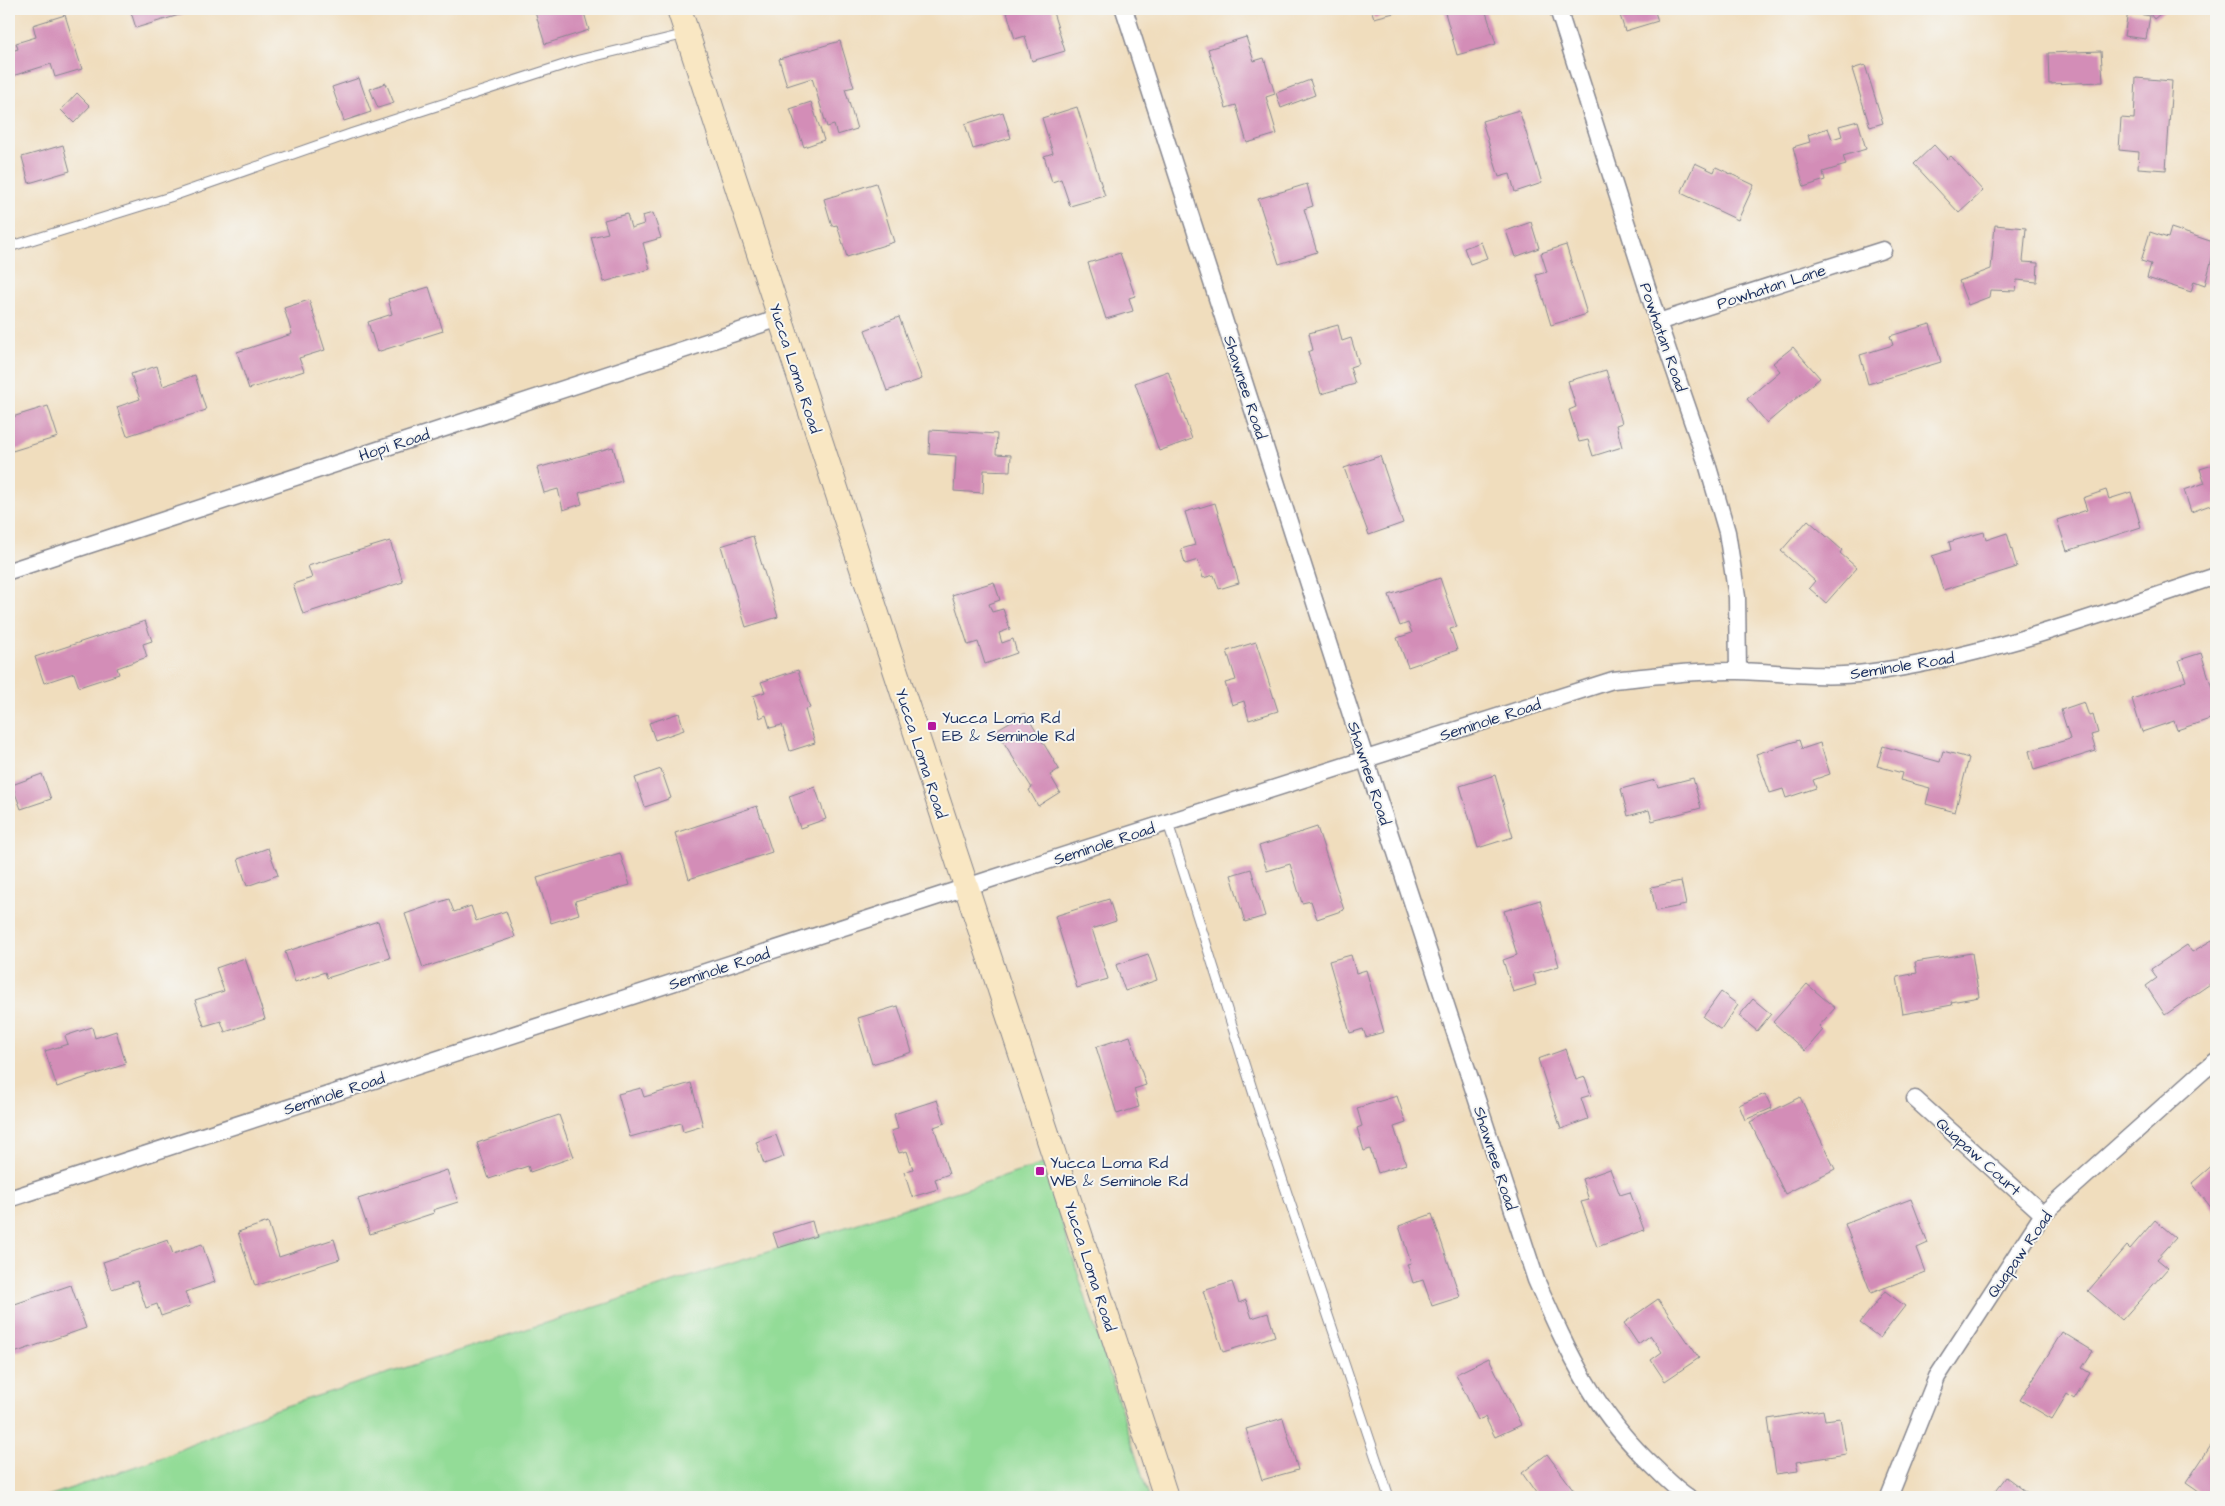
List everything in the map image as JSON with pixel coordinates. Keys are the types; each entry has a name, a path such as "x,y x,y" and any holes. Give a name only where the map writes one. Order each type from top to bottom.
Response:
{"main road":[{"name":"Yucca Loma Road","path":"678,9 1166,1497"}],"street":[{"name":"Shawnee Road","path":"1124,9 1365,758 1536,1280 1569,1354 1600,1406 1633,1448 1688,1497"},
{"name":"Powhatan Road","path":"1558,9 1658,322 1708,466 1727,532 1737,597 1738,671"},
{"name":"Powhatan Lane","path":"1658,322 1883,250"},
{"name":"Hopi Road","path":"9,570 780,318"},
{"name":"Seminole Road","path":"9,1199 1365,758 1613,680 1685,672 1738,671 1794,675 1864,674 1932,662 2016,642 2216,576"},
{"name":"Quapaw Road","path":"1889,1497 1937,1377 2043,1214 2216,1061"},
{"name":"Quapaw Court","path":"1915,1099 2043,1214"}],"lane":[{"path":"9,247 170,197 352,133 579,60 687,34"},
{"path":"1168,823 1255,1098 1389,1497"}],"green space":[{"path":"1043,1164 1149,1497 45,1497 166,1456 270,1411"}],"building":[{"path":"130,9 199,9 136,28"},
{"path":"534,9 583,9 589,30 545,44"},
{"path":"1006,9 1052,9 1065,51 1032,61 1025,36 1015,39"},
{"path":"1371,9 1392,9 1394,13 1374,18"},
{"path":"1444,9 1485,9 1496,44 1457,55"},
{"path":"1618,9 1654,9 1658,21 1625,31"},
{"path":"2146,9 2166,9 2154,19"},
{"path":"2128,12 2150,16 2146,39 2124,36"},
{"path":"65,15 82,69 55,77 51,64 9,77 9,52 18,49 16,43 36,37 33,25"},
{"path":"1246,37 1254,61 1264,58 1275,94 1266,97 1277,134 1247,143 1236,105 1226,108 1208,49"},
{"path":"840,41 854,87 845,89 857,129 837,135 834,125 827,127 812,78 787,86 779,59"},
{"path":"2101,51 2103,82 2049,84 2048,53"},
{"path":"1865,65 1883,123 1870,127 1852,69"},
{"path":"359,78 371,112 344,121 332,87"},
{"path":"2136,78 2172,81 2166,170 2138,168 2139,152 2119,150 2121,118 2134,119"},
{"path":"1310,80 1315,95 1281,108 1276,93"},
{"path":"386,83 394,103 378,108 370,89"},
{"path":"77,93 90,106 74,123 61,110"},
{"path":"811,102 824,140 804,147 790,109"},
{"path":"1077,107 1105,196 1070,206 1061,179 1052,182 1044,156 1053,153 1042,118"},
{"path":"1519,110 1542,183 1515,192 1510,174 1499,177 1482,121"},
{"path":"1003,112 1011,138 973,149 965,124"},
{"path":"1858,121 1866,149 1843,156 1846,165 1823,172 1825,180 1804,187 1793,147 1810,142 1808,135 1828,128 1832,139 1842,136 1839,126"},
{"path":"63,145 70,171 29,183 22,157"},
{"path":"1934,145 1947,159 1951,156 1983,191 1959,213 1914,164"},
{"path":"1695,163 1714,172 1716,167 1754,185 1738,220 1681,193"},
{"path":"876,183 894,242 847,257 837,225 832,226 824,199"},
{"path":"1307,184 1313,206 1304,209 1317,252 1279,264 1258,199"},
{"path":"653,213 661,238 643,243 650,269 604,282 591,237 608,233 604,220 627,214 631,228 644,224 642,216"},
{"path":"1531,222 1539,248 1515,257 1506,231"},
{"path":"1995,225 2026,228 2023,262 2038,263 2037,282 2017,280 2016,291 1990,290 1989,297 1968,305 1959,281 1991,269"},
{"path":"2171,228 2216,243 2205,285 2194,281 2191,292 2147,278 2151,264 2141,261 2150,232 2168,238"},
{"path":"1481,242 1487,258 1470,264 1464,248"},
{"path":"1566,245 1587,314 1551,325 1536,275 1547,272 1541,253"},
{"path":"1120,253 1135,296 1129,298 1133,311 1106,319 1088,263"},
{"path":"429,287 443,331 377,352 368,322 392,314 388,299"},
{"path":"309,300 325,350 299,358 304,371 249,389 237,352 292,334 284,308"},
{"path":"899,317 922,379 887,391 865,330"},
{"path":"1930,324 1941,362 1868,384 1860,355 1893,345 1890,336"},
{"path":"1338,325 1342,341 1351,338 1359,364 1350,367 1355,384 1321,394 1308,352 1313,350 1309,333"},
{"path":"1793,347 1820,378 1767,423 1747,399 1780,371 1773,363"},
{"path":"157,366 163,386 195,375 206,410 127,436 117,407 140,399 131,374"},
{"path":"1606,370 1622,423 1616,425 1622,447 1593,456 1588,440 1579,442 1569,410 1576,407 1568,381"},
{"path":"1168,371 1192,439 1159,451 1135,383"},
{"path":"48,406 58,437 9,452 9,418"},
{"path":"930,430 997,434 996,454 1011,455 1010,471 984,470 983,493 954,491 956,456 929,454"},
{"path":"613,447 622,481 579,493 582,504 563,510 558,489 544,493 537,468"},
{"path":"1380,456 1403,523 1369,535 1344,468"},
{"path":"2216,464 2216,503 2191,512 2184,490 2205,483 2200,469"},
{"path":"2106,490 2109,499 2131,492 2141,527 2067,551 2057,520 2087,510 2083,498"},
{"path":"1215,503 1239,583 1219,589 1214,575 1203,578 1198,560 1185,564 1181,549 1195,545 1185,512"},
{"path":"1808,520 1842,550 1840,553 1857,568 1826,603 1809,588 1815,581 1781,551"},
{"path":"1984,532 1986,540 2007,533 2017,567 1943,590 1932,556 1951,550 1949,542"},
{"path":"753,536 778,617 746,627 721,546"},
{"path":"390,541 403,582 303,614 293,584 312,578 308,566"},
{"path":"1440,578 1457,627 1450,629 1457,650 1408,667 1397,638 1412,633 1408,623 1400,626 1389,595"},
{"path":"994,582 1000,600 989,604 992,612 1003,609 1010,629 999,633 1002,643 1013,639 1017,653 985,664 978,642 968,645 952,595"},
{"path":"145,621 152,641 143,644 147,657 117,668 119,674 79,687 74,673 44,683 35,657"},
{"path":"1256,642 1278,711 1249,720 1244,701 1232,705 1225,683 1236,680 1227,651"},
{"path":"2201,653 2216,700 2216,717 2177,730 2174,721 2142,732 2132,699 2186,681 2179,660"},
{"path":"798,670 810,708 805,709 815,743 790,751 782,725 770,728 766,715 760,718 753,696 765,692 761,682"},
{"path":"2084,702 2089,716 2093,715 2098,733 2091,735 2096,751 2034,770 2029,751 2070,739 2061,710"},
{"path":"679,713 684,730 655,740 649,723"},
{"path":"1025,713 1059,769 1050,775 1060,792 1038,806 1029,790 1032,788 996,730"},
{"path":"1799,740 1802,749 1820,743 1830,774 1813,780 1816,788 1786,798 1783,789 1770,793 1756,754"},
{"path":"1883,746 1940,762 1943,751 1969,758 1955,812 1926,804 1930,788 1900,780 1902,773 1877,766"},
{"path":"661,769 671,798 645,807 635,778"},
{"path":"42,774 51,799 21,809 12,785"},
{"path":"1495,775 1513,837 1478,848 1460,786"},
{"path":"1693,778 1701,808 1652,821 1649,810 1628,816 1621,789 1655,780 1658,787"},
{"path":"815,787 826,819 800,828 789,796"},
{"path":"757,806 772,852 689,879 675,833"},
{"path":"1317,827 1344,910 1317,919 1311,901 1302,903 1290,864 1267,871 1259,846"},
{"path":"268,848 278,875 247,886 238,859"},
{"path":"620,853 630,885 575,901 579,914 551,923 537,878"},
{"path":"1251,869 1265,916 1245,922 1231,875"},
{"path":"1681,881 1686,905 1656,911 1651,887"},
{"path":"449,899 454,912 471,906 476,921 506,911 515,937 423,968 405,914"},
{"path":"1109,899 1116,921 1092,929 1108,979 1077,988 1055,916"},
{"path":"1540,900 1559,966 1533,974 1536,985 1513,992 1503,960 1517,955 1504,911"},
{"path":"378,921 390,958 327,978 325,972 295,982 285,952"},
{"path":"2212,940 2216,946 2216,980 2165,1015 2146,986 2157,978 2151,969 2187,945 2192,952"},
{"path":"1972,953 1979,997 1951,1002 1952,1005 1903,1014 1897,977 1917,973 1915,962"},
{"path":"1148,954 1157,980 1125,991 1116,965"},
{"path":"1351,955 1356,973 1366,970 1384,1032 1366,1037 1363,1029 1350,1033 1329,961"},
{"path":"245,958 265,1019 225,1032 221,1021 204,1026 195,1000 224,991 216,968"},
{"path":"1807,984 1835,1008 1819,1026 1823,1030 1805,1051 1773,1022"},
{"path":"1721,992 1738,1005 1721,1030 1703,1017"},
{"path":"1753,999 1771,1014 1757,1031 1739,1016"},
{"path":"898,1006 912,1052 872,1064 858,1018"},
{"path":"92,1027 95,1038 116,1031 126,1064 57,1087 45,1051 68,1044 65,1036"},
{"path":"1130,1036 1146,1085 1134,1089 1139,1107 1117,1114 1096,1047"},
{"path":"1566,1049 1576,1080 1585,1077 1591,1095 1581,1098 1588,1119 1561,1129 1538,1059"},
{"path":"691,1083 703,1126 683,1132 681,1123 630,1137 618,1094 641,1088 644,1097"},
{"path":"1765,1094 1772,1108 1745,1120 1739,1105"},
{"path":"1397,1096 1406,1123 1394,1127 1406,1164 1378,1173 1370,1149 1364,1151 1357,1128 1362,1126 1357,1108"},
{"path":"1800,1097 1835,1169 1785,1194 1750,1122"},
{"path":"937,1100 945,1123 934,1127 949,1174 935,1179 938,1189 912,1197 904,1172 913,1169 907,1151 899,1153 891,1131 898,1129 894,1114"},
{"path":"559,1115 574,1157 530,1172 528,1166 489,1179 477,1143"},
{"path":"776,1135 784,1157 764,1164 756,1142"},
{"path":"2216,1162 2216,1214 2192,1183"},
{"path":"1610,1169 1620,1195 1630,1192 1644,1230 1597,1247 1581,1202 1589,1200 1582,1179"},
{"path":"447,1170 458,1202 433,1210 434,1213 370,1234 358,1199"},
{"path":"1911,1199 1928,1243 1917,1248 1926,1272 1871,1293 1845,1224"},
{"path":"1432,1214 1460,1297 1432,1306 1423,1280 1413,1283 1407,1264 1411,1263 1399,1226"},
{"path":"2155,1220 2176,1238 2157,1259 2168,1268 2122,1320 2088,1291 2127,1246 2130,1249"},
{"path":"812,1221 816,1236 778,1248 773,1233"},
{"path":"268,1222 279,1257 334,1239 340,1259 255,1286 238,1232"},
{"path":"168,1240 173,1254 202,1244 215,1282 185,1292 190,1306 161,1316 157,1304 146,1308 137,1281 112,1289 103,1262"},
{"path":"1232,1282 1239,1303 1246,1300 1252,1318 1268,1313 1275,1336 1223,1352 1203,1291"},
{"path":"71,1285 86,1328 14,1353 9,1337 9,1306"},
{"path":"1885,1291 1905,1306 1880,1338 1860,1323"},
{"path":"1658,1299 1699,1358 1665,1381 1651,1360 1662,1352 1650,1335 1638,1344 1624,1323"},
{"path":"2062,1332 2093,1351 2082,1368 2090,1373 2074,1399 2067,1394 2052,1419 2020,1400"},
{"path":"1489,1358 1521,1425 1495,1437 1485,1417 1478,1420 1456,1374"},
{"path":"1823,1410 1825,1420 1840,1418 1846,1454 1796,1462 1798,1471 1776,1474 1768,1419"},
{"path":"1283,1418 1298,1470 1262,1480 1246,1429"},
{"path":"2216,1438 2216,1497 2206,1497 2186,1483"},
{"path":"1547,1454 1579,1497 1539,1497 1522,1473"},
{"path":"2006,1477 2033,1497 1991,1497"}],"place":[{"name":"Yucca Loma Rd EB & Seminole Rd","path":"932,726"},
{"name":"Yucca Loma Rd WB & Seminole Rd","path":"1040,1171"}]}
